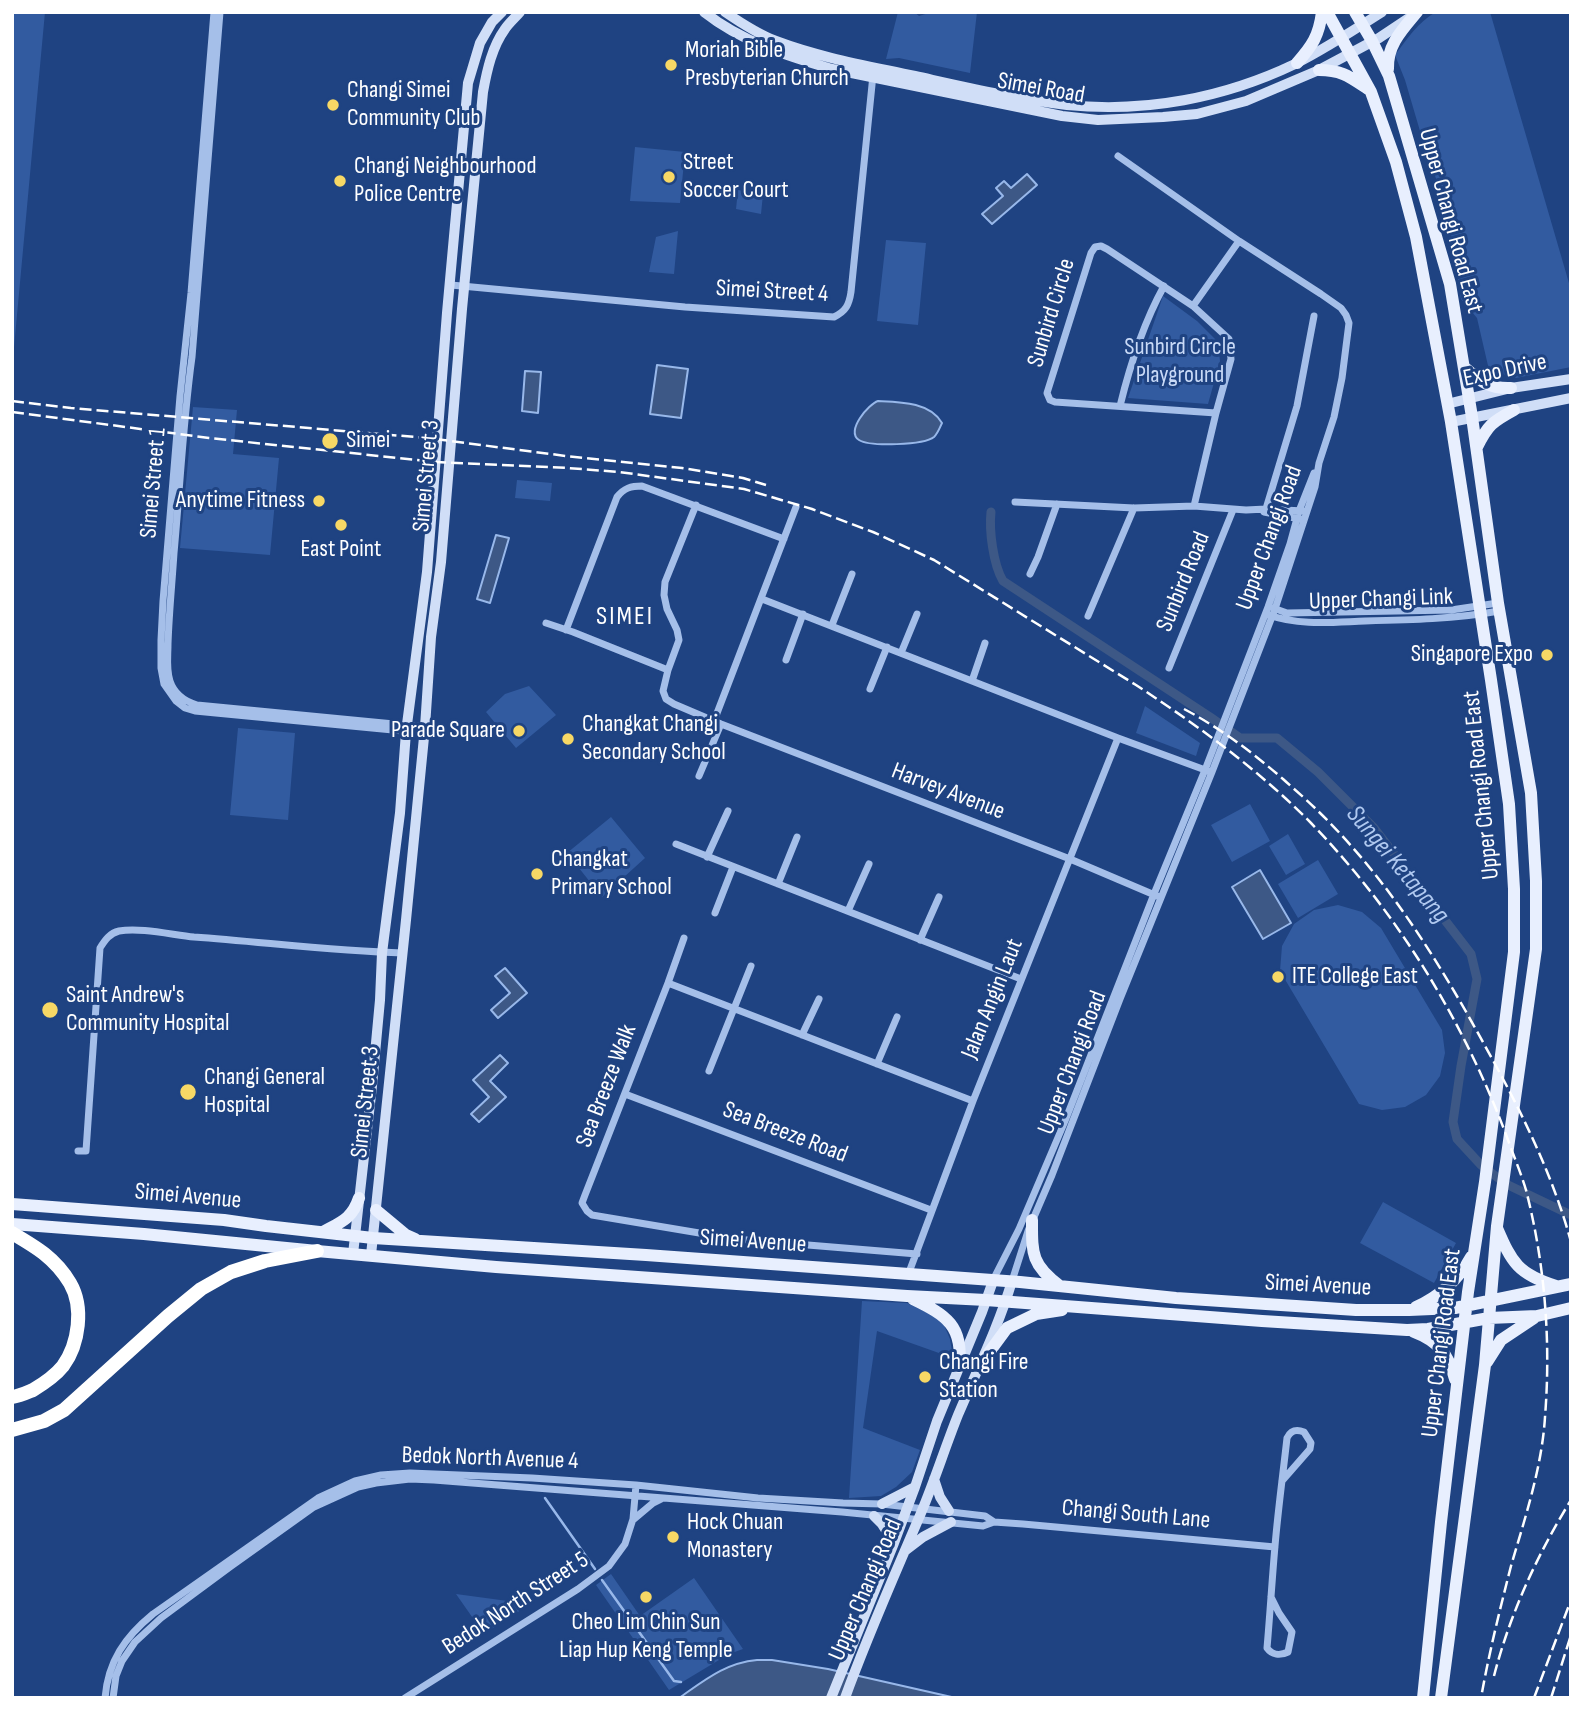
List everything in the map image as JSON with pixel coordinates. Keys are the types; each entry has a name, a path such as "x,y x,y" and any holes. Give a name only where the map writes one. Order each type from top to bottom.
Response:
{"highway":[{"path":"12,1233 56,1262 71,1285 78,1309 76,1339 63,1366 44,1384 12,1397"},
{"path":"12,1430 44,1421 64,1410 168,1315 201,1289 231,1272 265,1261 317,1251"}],"main road":[{"name":"Simei Street 3","path":"353,1254 370,1104 382,953 400,813 406,729 427,572 468,83 480,43 492,22 502,12"},
{"name":"Simei Street 3","path":"371,1255 425,730 431,637 441,562 482,92 496,44 505,28 520,12"},
{"name":"Simei Road","path":"704,12 752,42 832,69 873,72 1067,105 1099,106 1186,101 1243,84 1297,63 1382,12"},
{"name":"Simei Road","path":"725,12 775,40 873,72 1050,114 1098,120 1197,114 1247,101 1320,71 1417,12"},
{"name":"Upper Changi Road East","path":"1324,12 1342,37 1371,92 1396,162 1416,237 1451,422 1480,611 1509,804 1514,889 1514,952 1466,1307 1423,1698"},
{"path":"1297,63 1318,33 1324,12"},
{"name":"Upper Changi Road East","path":"1355,12 1389,76 1450,284 1499,607 1531,793 1536,881 1536,949 1497,1226 1485,1365 1441,1698"},
{"path":"1389,76 1387,58 1393,43 1417,12"},
{"path":"1320,71 1335,70 1371,92"},
{"path":"1464,367 1488,385 1511,388"},
{"name":"Expo Drive","path":"1447,404 1511,388 1571,379"},
{"name":"Expo Drive","path":"1451,422 1571,398"},
{"path":"1476,447 1488,426 1514,410"},
{"path":"380,1000 388,991 399,991"},
{"path":"323,1232 350,1216 359,1198"},
{"name":"Simei Avenue","path":"12,1203 224,1220 373,1238 1012,1281 1166,1297 1366,1311 1466,1307 1565,1285"},
{"path":"376,1210 406,1235 418,1240"},
{"path":"1032,1220 1034,1255 1046,1276 1060,1286"},
{"name":"Simei Avenue","path":"12,1224 509,1268 1407,1330 1465,1324 1489,1318 1537,1316"},
{"path":"1497,1226 1506,1249 1524,1272 1535,1279 1565,1285"},
{"path":"1409,1310 1447,1287 1466,1266 1475,1251"},
{"name":"Upper Changi Road","path":"831,1698 906,1513 937,1421 993,1281"},
{"name":"Upper Changi Road","path":"845,1698 982,1363 1012,1281"},
{"path":"907,1296 938,1312 950,1322 961,1356 960,1367"},
{"path":"982,1363 1007,1328 1017,1322 1036,1314 1086,1307"},
{"path":"1485,1365 1501,1339 1537,1316 1571,1308"},
{"path":"1407,1330 1431,1340 1440,1348 1451,1364 1457,1385"},
{"path":"905,1551 950,1517 934,1479"},
{"path":"882,1504 915,1487"},
{"path":"874,1516 894,1543"}],"street":[{"name":"Simei Street 1","path":"214,12 163,601 161,668 164,684 176,701 195,712 425,730"},
{"name":"Simei Street 1","path":"220,12 169,601 167,667 170,682 180,696 197,705 406,729"},
{"name":"Simei Street 4","path":"451,285 685,307 834,317 842,313 849,304 851,292 873,72"},
{"name":"Upper Changi Road","path":"993,1281 1019,1229 1065,1121 1209,771 1270,611 1302,515 1315,487 1319,463 1334,417 1349,323 1340,308 1321,294 1239,241 1118,156"},
{"path":"1194,306 1239,241"},
{"name":"Sunbird Circle","path":"1195,506 1231,359 1229,339 1194,306 1107,249 1095,247 1047,393 1050,400 1216,413"},
{"path":"1120,406 1149,313 1164,286"},
{"path":"1264,510 1297,406 1314,316"},
{"path":"566,629 621,491 642,486 784,539"},
{"name":"Sunbird Road","path":"1015,502 1134,508 1195,506 1302,515"},
{"path":"1030,574 1056,504"},
{"path":"547,624 668,670 679,640 667,609 665,582 696,505"},
{"path":"699,776 796,507"},
{"path":"1088,617 1134,508"},
{"name":"Sunbird Road","path":"1169,668 1233,510"},
{"path":"832,625 852,574"},
{"path":"762,599 1209,771"},
{"name":"Upper Changi Link","path":"1270,611 1480,611 1499,607"},
{"path":"786,660 803,614"},
{"path":"901,653 917,614"},
{"path":"972,681 985,643"},
{"path":"870,689 887,647"},
{"name":"Harvey Avenue","path":"668,670 663,691 666,699 674,704 1070,859 1157,896"},
{"name":"Jalan Angin Laut","path":"908,1275 973,1101 1118,738"},
{"path":"707,857 728,811"},
{"path":"778,884 797,837"},
{"path":"676,844 1021,979"},
{"path":"848,911 869,864"},
{"path":"715,914 733,867"},
{"name":"Upper Changi Road","path":"1012,1281 1032,1220 1052,1175 1157,896"},
{"path":"920,940 939,897"},
{"path":"78,1151 86,1151 100,948 114,933 123,930 154,932 403,953"},
{"name":"Sea Breeze Walk","path":"684,938 582,1203 587,1210 592,1214 735,1239 917,1254"},
{"path":"709,1071 751,966"},
{"path":"668,983 973,1101"},
{"path":"802,1035 819,999"},
{"path":"877,1064 897,1017"},
{"name":"Sea Breeze Road","path":"625,1094 932,1210"},
{"path":"1271,1597 1292,1632 1288,1652 1279,1655 1267,1648 1271,1597 1274,1581 1275,1547 1282,1481 1289,1433 1304,1432 1311,1443 1310,1449 1282,1481"},
{"name":"Bedok North Avenue 4","path":"105,1698 106,1682 115,1657 145,1620 311,1502 355,1481 381,1475 410,1473 489,1475 758,1497 882,1504 906,1513"},
{"name":"Bedok North Avenue 4","path":"113,1698 116,1676 129,1648 161,1618 306,1512 358,1487 397,1481 433,1480 874,1516 921,1513"},
{"name":"Bedok North Street 5","path":"405,1698 578,1590 609,1566 625,1544 634,1519 636,1485"},
{"path":"634,1519 663,1498"},
{"name":"Changi South Lane","path":"921,1513 983,1526 994,1522 1275,1547"}],"green space":[{"path":"12,12 45,12 12,369"},
{"path":"898,12 914,12 919,16 932,12 977,12 970,73 899,58 886,59"},
{"path":"1436,12 1490,12 1571,290 1571,367 1516,378 1489,370 1477,318 1461,299 1447,209 1395,55 1418,26"},
{"path":"635,147 685,152 680,203 630,201"},
{"path":"738,190 763,194 761,214 736,209"},
{"path":"678,231 674,274 649,272 656,237"},
{"path":"886,240 926,243 918,325 877,321"},
{"name":"Sunbird Circle Playground","path":"1163,296 1197,321 1218,342 1220,361 1208,404 1128,398"},
{"path":"193,407 237,410 233,454 279,458 270,555 180,548"},
{"path":"517,480 552,483 550,501 515,498"},
{"name":"Parade Square","path":"529,686 556,715 516,748 486,712 505,694"},
{"path":"1145,706 1200,743 1196,756 1136,733"},
{"path":"238,728 295,733 288,820 230,815"},
{"path":"1250,804 1270,841 1232,862 1211,825"},
{"path":"611,817 645,858 602,897 567,853"},
{"path":"1288,834 1305,864 1286,875 1269,846"},
{"path":"1318,860 1338,894 1298,918 1278,884"},
{"path":"1338,905 1362,912 1381,928 1442,1030 1445,1053 1440,1076 1426,1095 1405,1107 1382,1110 1359,1104 1280,971 1282,946 1294,924 1314,910"},
{"path":"1383,1202 1456,1243 1434,1283 1360,1243"},
{"path":"862,1301 907,1303 934,1316 944,1325 950,1339 953,1358 877,1331 863,1428 920,1450 912,1472 896,1487 881,1496 849,1498"},
{"path":"611,1574 640,1616 694,1578 743,1649 729,1654 669,1690 596,1585"},
{"path":"456,1594 530,1604 484,1634"}],"shaded area":[{"path":"1027,174 1037,185 992,224 982,214 1003,196 996,188 1004,181 1011,188"},
{"path":"657,365 688,369 681,418 650,414"},
{"path":"525,371 541,372 538,413 522,411"},
{"path":"878,401 922,407 937,416 942,423 934,437 920,442 885,444 859,440 855,436 856,424 864,412"},
{"path":"496,535 509,538 490,603 477,599"},
{"path":"1260,870 1291,923 1263,939 1232,887"},
{"path":"505,968 527,993 498,1018 491,1010 510,993 495,976"},
{"path":"500,1055 508,1063 490,1081 506,1097 479,1122 471,1114 489,1097 473,1080"},
{"path":"757,1660 828,1669 956,1698 679,1698 725,1669"}],"waterway":[{"name":"Sungei Ketapang","path":"991,512 992,547 1003,581 1240,738 1277,738 1318,772 1374,828 1471,954 1477,979 1453,1122 1457,1139 1481,1165 1506,1184 1571,1215"},
{"path":"545,1498 595,1569"},
{"path":"602,1580 674,1681 681,1682"}],"railway":[{"path":"12,401 427,438 682,468 743,478 766,485"},
{"path":"12,412 209,438 436,462 619,472 744,489 812,509 873,532 934,560 1159,700 1227,749 1291,803 1343,858 1372,894 1426,971 1450,1012 1491,1096 1522,1177 1533,1218 1547,1331 1547,1388 1543,1436 1537,1473 1503,1598 1481,1698"},
{"path":"1184,709 1235,741 1283,779 1343,837 1389,892 1448,982 1510,1092 1534,1140 1571,1242"},
{"path":"1494,1676 1526,1585 1571,1500"},
{"path":"1534,1698 1571,1600"},
{"path":"1551,1698 1571,1635"}],"place":[{"name":"Moriah Bible Presbyterian Church","path":"671,65"},
{"name":"Changi Simei Community Club","path":"333,105"},
{"name":"Street Soccer Court","path":"669,177"},
{"name":"Changi Neighbourhood Police Centre","path":"340,181"},
{"name":"Simei","path":"330,441"},
{"name":"Anytime Fitness","path":"319,501"},
{"name":"East Point","path":"341,525"},
{"name":"Singapore Expo","path":"1547,655"},
{"name":"Parade Square","path":"519,731"},
{"name":"Changkat Changi Secondary School","path":"568,739"},
{"name":"Changkat Primary School","path":"537,874"},
{"name":"ITE College East","path":"1278,977"},
{"name":"Saint Andrew's Community Hospital","path":"50,1010"},
{"name":"Changi General Hospital","path":"188,1092"},
{"name":"Changi Fire Station","path":"925,1377"},
{"name":"Hock Chuan Monastery","path":"673,1537"},
{"name":"Cheo Lim Chin Sun Liap Hup Keng Temple","path":"646,1597"}],"district":[{"name":"SIMEI","path":"625,617"}]}
